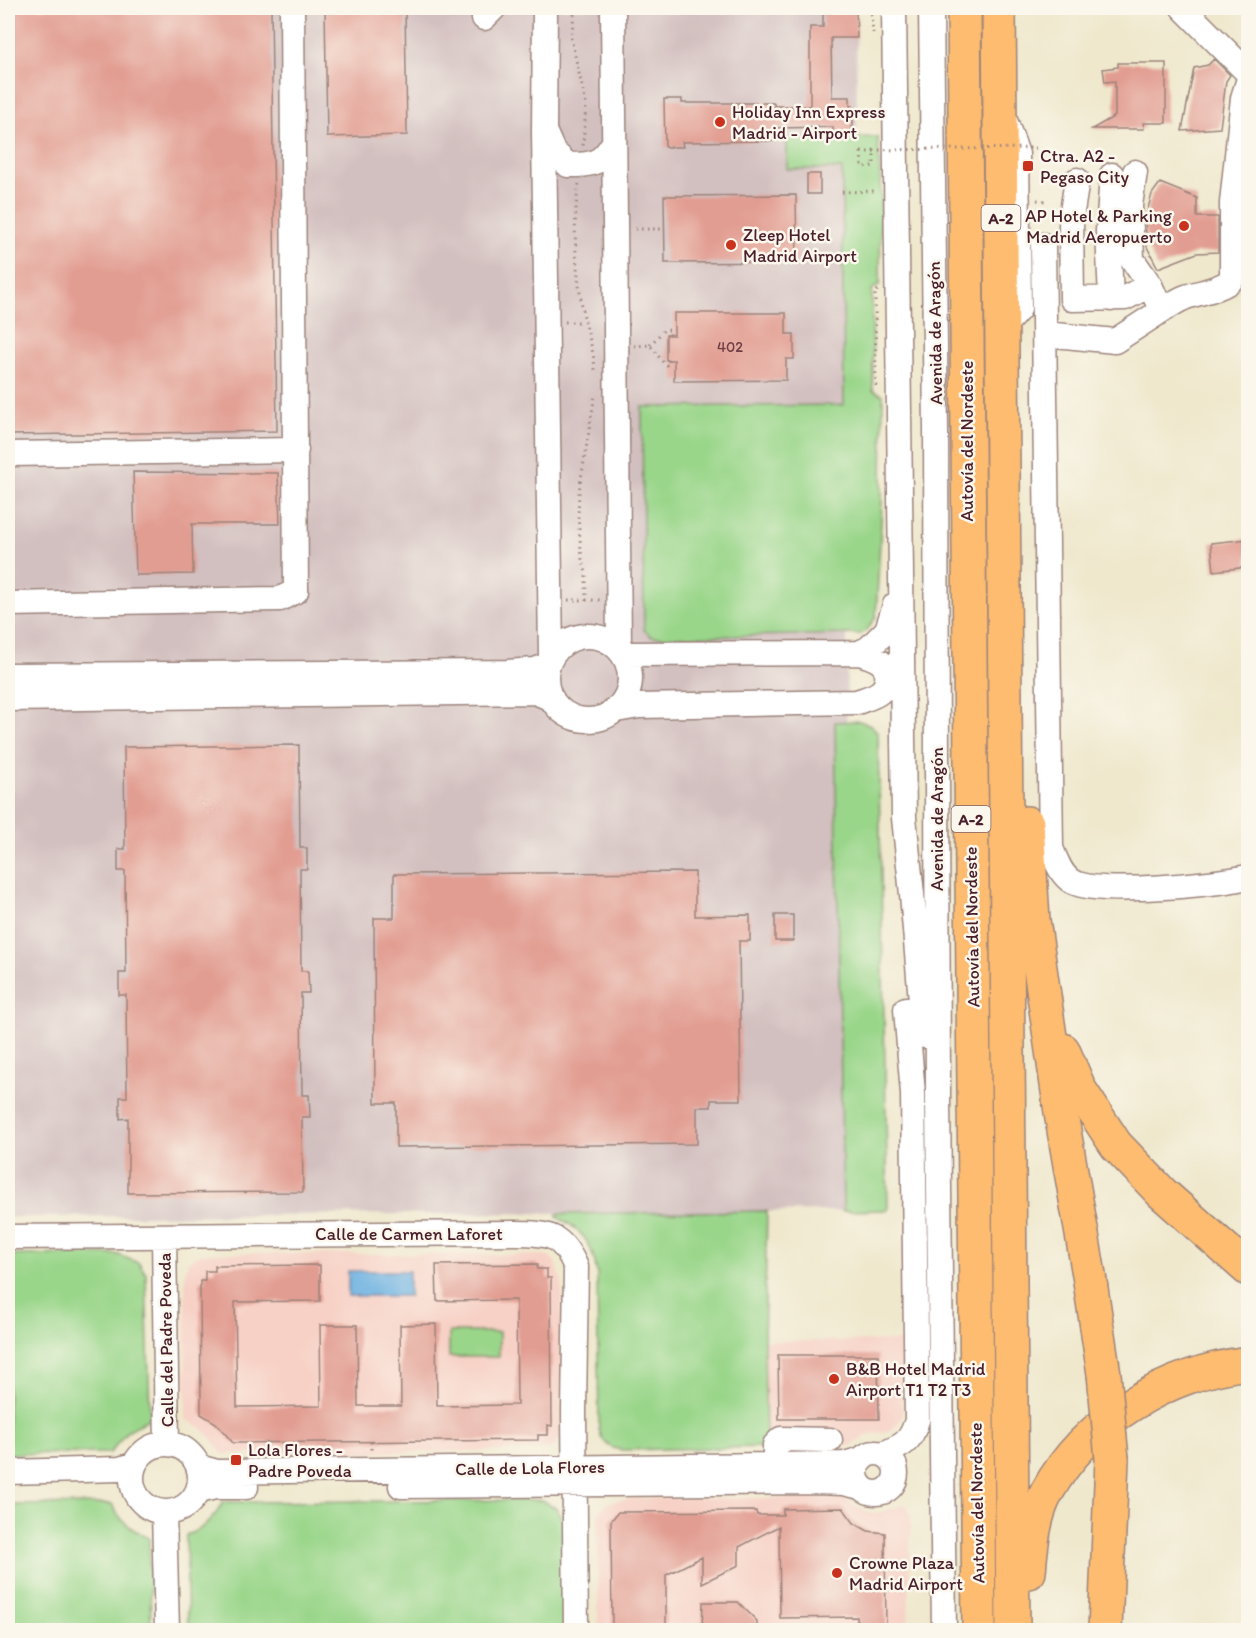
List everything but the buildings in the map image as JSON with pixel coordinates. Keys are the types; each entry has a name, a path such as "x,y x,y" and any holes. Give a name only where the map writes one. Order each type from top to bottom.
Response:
{"highway":[{"name":"Autovía del Nordeste","path":"964,8 979,1630"},
{"name":"Autovía del Nordeste","path":"999,8 1013,1630"},
{"path":"1003,428 1033,920 1062,1119 1104,1374 1112,1459 1105,1630"},
{"path":"1033,920 1059,1041 1080,1090 1116,1145 1162,1193 1248,1269"},
{"path":"1025,1630 1031,1545 1038,1515 1046,1493 1074,1452 1102,1426 1136,1401 1166,1386 1196,1375 1248,1363"},
{"path":"1196,1375 1248,1371"}],"street":[{"path":"8,604 280,599 296,591 292,8"},
{"path":"8,675 507,672 536,670 549,660 565,643 583,636 596,636 608,640 621,651 630,668 630,683 626,698 616,710 606,717 582,720 559,709 552,699 546,682 549,660 545,8"},
{"path":"613,8 621,651"},
{"path":"894,8 904,818 925,1046 938,1100"},
{"name":"Avenida de Aragón","path":"931,8 944,1630"},
{"path":"1183,8 1248,73"},
{"path":"1045,334 1115,341 1183,298 1227,285 1232,279 1232,202 1242,169 1243,98 1248,82"},
{"path":"544,131 553,151 568,165 590,165 605,157 614,142"},
{"path":"1111,299 1108,231 1123,174 1130,205 1132,259 1150,285 1158,303 1164,309"},
{"path":"1077,180 1071,218 1072,299 1125,298 1150,285"},
{"path":"1043,245 1051,848 1059,867 1071,882 1093,889 1159,886 1248,877"},
{"path":"8,454 296,450"},
{"path":"859,653 869,648 887,630 900,585"},
{"path":"616,710 639,705 857,702 881,692 888,676 884,664 875,657 859,653 621,651"},
{"path":"8,699 535,692 552,699"},
{"path":"857,702 879,712 894,728 902,746"},
{"name":"Avenida de Aragón","path":"872,1456 903,1445 909,1440 917,1420 913,1094 907,1026 901,895 904,818"},
{"name":"Calle de Carmen Laforet","path":"8,1237 535,1233 556,1238 568,1250 576,1268 576,1630"},
{"name":"Calle del Padre Poveda","path":"164,1236 167,1444"},
{"path":"775,1465 775,1445 781,1439 830,1440"},
{"path":"167,1444 176,1445 190,1453 201,1475 198,1491 188,1505 181,1509 164,1512 146,1505 134,1490 132,1473 134,1465 147,1449 167,1444"},
{"path":"872,1456 888,1456 895,1466 896,1479 890,1490 878,1494 861,1487 855,1473 872,1456"},
{"name":"Calle de Lola Flores","path":"198,1491 215,1487 575,1477 775,1465 844,1464 872,1456"},
{"path":"8,1472 120,1469 134,1465"},
{"name":"Calle de Lola Flores","path":"199,1467 217,1472 814,1482 844,1483 861,1487"},
{"path":"8,1486 109,1486 134,1490"},
{"path":"164,1512 167,1630"},
{"path":"934,1630 933,1564 942,1526"}],"path":[{"path":"575,8 571,38 586,104 582,151"},
{"path":"871,8 873,41"},
{"path":"881,141 882,152 861,152 861,166 874,166 874,150 1036,148"},
{"path":"579,181 575,230 582,306 595,363 595,374"},
{"path":"842,192 884,191"},
{"path":"633,229 665,229"},
{"path":"885,286 875,292 876,388 886,394"},
{"path":"557,322 585,322"},
{"path":"641,346 650,345 664,330 670,330 670,335"},
{"path":"650,345 665,365 669,364 669,360"},
{"path":"586,601 586,572 582,560 578,517 579,491 595,398 595,386"},
{"path":"561,600 609,600"}],"shaded area":[{"path":"8,8 856,8 857,137 844,405 847,634 843,1211 8,1217"},
{"path":"201,1254 547,1255 556,1263 562,1282 561,1436 551,1448 541,1450 223,1454 210,1436 199,1426 186,1420 185,1273 188,1262 193,1258"},
{"name":"B&B Hotel Madrid Airport T1 T2 T3","path":"764,1341 903,1341 903,1417 892,1430 867,1435 851,1446 766,1447"},
{"path":"631,1498 844,1498 860,1509 874,1513 905,1504 911,1515 908,1630 598,1630 598,1514 611,1502"}],"green space":[{"path":"878,137 881,200 880,284 872,290 873,390 883,395 882,502 876,617 867,630 861,634 652,637 644,630 642,407 844,405 842,169 787,169 787,139"},
{"path":"859,721 871,725 878,733 888,1210 843,1211 835,722"},
{"path":"767,1211 764,1341 766,1447 622,1450 609,1446 599,1429 595,1263 585,1239 574,1227 557,1217 557,1214"},
{"path":"116,1254 139,1263 146,1274 150,1418 127,1431 110,1453 8,1454 8,1255"},
{"path":"449,1332 499,1332 499,1357 449,1357"},
{"path":"541,1500 556,1508 563,1521 564,1630 188,1630 186,1535 198,1530 208,1522 223,1502"},
{"path":"112,1504 127,1524 149,1538 151,1630 8,1630 8,1505"}],"water":[{"path":"348,1271 409,1271 409,1296 348,1296"}],"place":[{"name":"Holiday Inn Express Madrid - Airport","path":"720,122"},
{"name":"Ctra. A2 - Pegaso City","path":"1028,166"},
{"name":"AP Hotel & Parking Madrid Aeropuerto","path":"1184,226"},
{"name":"Zleep Hotel Madrid Airport","path":"731,245"},
{"name":"B&B Hotel Madrid Airport T1 T2 T3","path":"834,1379"},
{"name":"Lola Flores - Padre Poveda","path":"236,1460"},
{"name":"Crowne Plaza Madrid Airport","path":"837,1573"}]}
